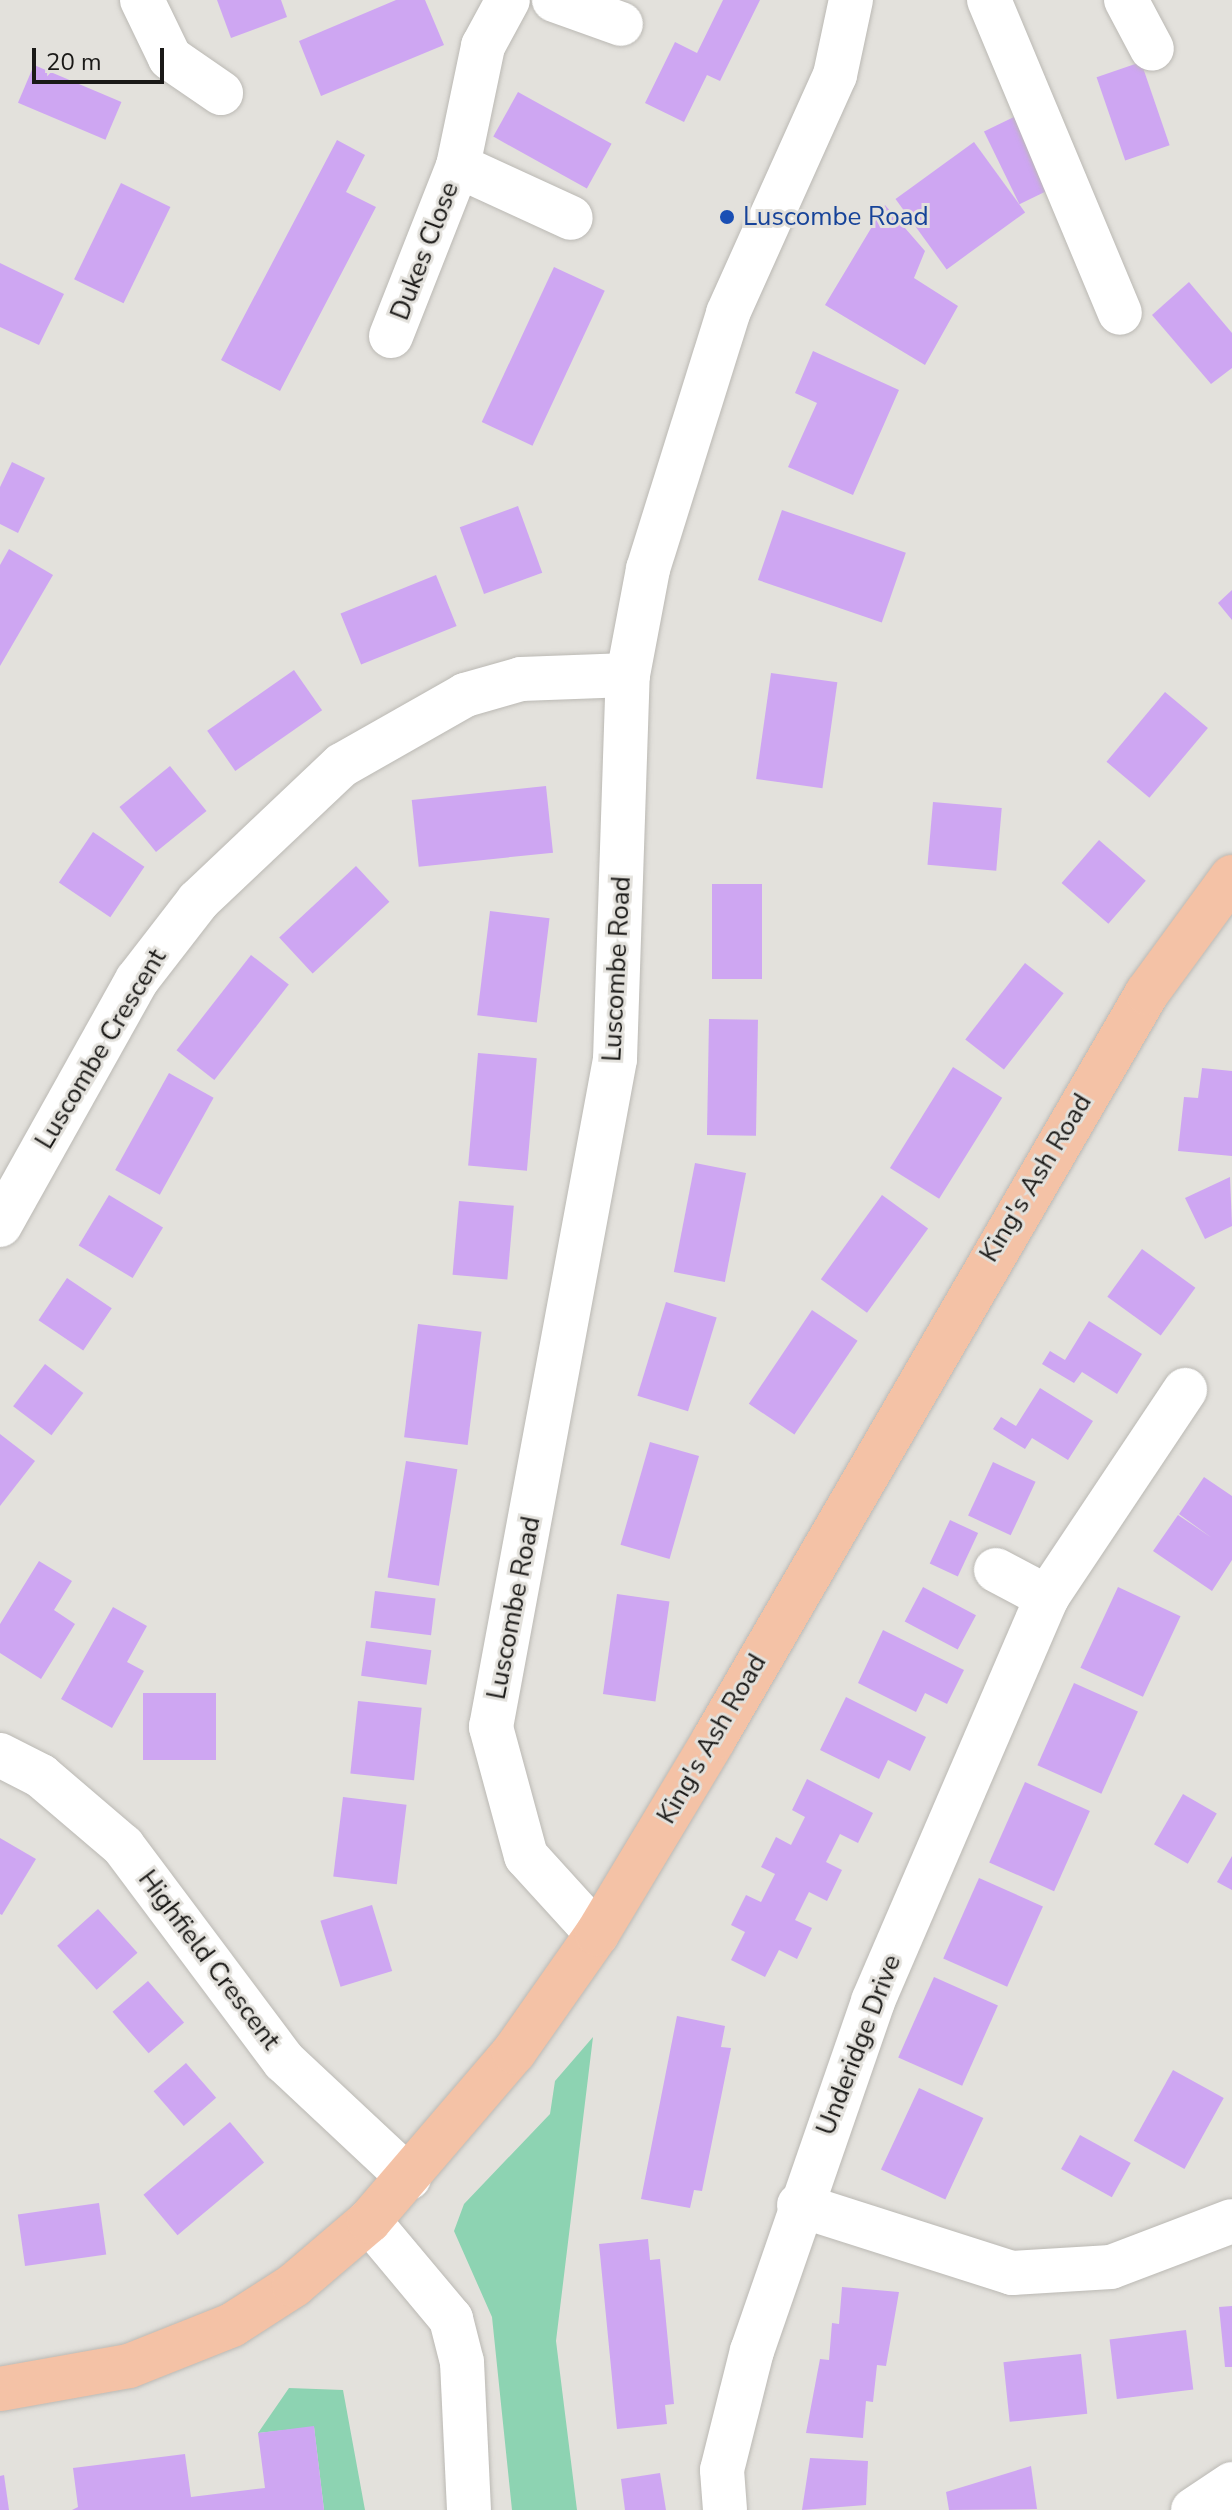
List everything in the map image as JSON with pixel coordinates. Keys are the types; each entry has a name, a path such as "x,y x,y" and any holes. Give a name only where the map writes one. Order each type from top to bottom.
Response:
{"highway":[{"name":"King's Ash Road","path":"0,2389 129,2366 232,2325 294,2285 369,2221 514,2052 597,1934 1131,1020 1232,877"}],"street":[{"path":"142,0 170,58 221,93"},
{"name":"Dukes Close","path":"391,336 458,166 483,46 508,0"},
{"path":"554,0 621,24"},
{"name":"Luscombe Road","path":"597,1934 526,1856 491,1727 615,1059 628,675 648,569 728,313 835,75 851,0"},
{"path":"989,0 1120,313"},
{"path":"1126,0 1152,49"},
{"name":"Dukes Close","path":"458,166 571,218"},
{"name":"Luscombe Crescent","path":"0,1225 137,980 198,901 342,765 465,695 521,679 628,675"},
{"name":"Underidge Drive","path":"725,2510 722,2470 799,2205 873,2001 1047,1597 1185,1390"},
{"path":"996,1570 1047,1597"},
{"name":"Highfield Crescent","path":"0,1755 41,1776 123,1846 284,2061 409,2178"},
{"path":"799,2205 1012,2273 1111,2267 1232,2221"},
{"path":"369,2221 451,2319 462,2362 469,2510"},
{"path":"1193,2510 1232,2484"}],"green space":[{"path":"593,2037 556,2341 577,2510 512,2510 492,2317 454,2231 464,2204 550,2114 555,2081"},
{"path":"289,2388 343,2390 365,2510 324,2510 314,2427 258,2433"}],"building":[{"path":"217,0 281,0 287,17 231,38"},
{"path":"396,0 425,0 444,45 321,96 299,41"},
{"path":"723,0 760,0 720,81 707,75 684,122 645,103 675,42 697,53"},
{"path":"1141,62 1170,145 1125,161 1097,77"},
{"path":"34,65 121,102 105,140 18,103"},
{"path":"518,92 612,144 587,188 493,137"},
{"path":"1028,110 1064,183 1019,204 984,131"},
{"path":"337,140 365,155 346,192 376,207 280,391 221,360"},
{"path":"974,142 1025,212 947,269 896,199"},
{"path":"121,183 170,207 124,303 74,279"},
{"path":"885,205 925,251 914,278 958,306 925,365 825,305"},
{"path":"0,263 64,294 39,345 0,327"},
{"path":"554,267 605,291 532,446 482,422"},
{"path":"1189,282 1232,333 1232,368 1211,384 1152,315"},
{"path":"813,351 899,390 853,495 788,467 817,403 795,393"},
{"path":"12,462 45,478 18,533 0,524 0,487"},
{"path":"518,506 542,573 484,594 460,527"},
{"path":"782,510 906,553 882,623 758,580"},
{"path":"9,549 53,575 0,666 0,565"},
{"path":"436,575 457,626 361,665 341,614"},
{"path":"1232,590 1232,620 1218,603"},
{"path":"294,670 322,710 235,771 207,731"},
{"path":"771,673 837,682 822,788 756,779"},
{"path":"1165,692 1208,728 1149,798 1107,762"},
{"path":"170,766 207,811 156,852 119,807"},
{"path":"546,786 553,853 419,867 412,800"},
{"path":"933,802 1002,808 996,871 928,865"},
{"path":"93,832 144,867 110,917 59,883"},
{"path":"1099,840 1146,881 1108,924 1062,883"},
{"path":"356,866 389,902 313,973 279,938"},
{"path":"712,884 762,884 762,979 712,979"},
{"path":"490,911 550,918 537,1023 477,1015"},
{"path":"251,955 289,985 214,1080 177,1050"},
{"path":"1025,963 1064,993 1004,1070 965,1039"},
{"path":"709,1019 758,1020 756,1136 707,1135"},
{"path":"478,1053 537,1058 527,1171 468,1166"},
{"path":"953,1067 1002,1098 939,1199 890,1168"},
{"path":"1202,1068 1232,1071 1232,1156 1178,1151 1184,1097 1198,1098"},
{"path":"169,1073 214,1098 160,1195 115,1170"},
{"path":"695,1163 746,1173 725,1282 674,1272"},
{"path":"1230,1177 1232,1226 1205,1239 1185,1198"},
{"path":"109,1195 163,1227 133,1278 79,1246"},
{"path":"882,1195 928,1229 867,1313 821,1279"},
{"path":"459,1201 514,1206 507,1280 453,1275"},
{"path":"1142,1249 1195,1288 1161,1336 1107,1297"},
{"path":"67,1278 112,1308 83,1350 38,1320"},
{"path":"666,1302 717,1317 688,1411 637,1396"},
{"path":"812,1310 858,1341 794,1434 749,1404"},
{"path":"1089,1321 1142,1354 1117,1394 1082,1372 1074,1383 1042,1364 1050,1351 1065,1360"},
{"path":"418,1324 482,1332 468,1445 404,1437"},
{"path":"45,1364 83,1393 51,1435 13,1406"},
{"path":"1040,1388 1093,1421 1068,1460 1032,1438 1025,1449 993,1429 1001,1417 1016,1426"},
{"path":"0,1434 35,1461 0,1506"},
{"path":"650,1442 699,1456 670,1559 621,1545"},
{"path":"406,1461 457,1469 439,1586 388,1578"},
{"path":"993,1462 1036,1482 1011,1535 968,1515"},
{"path":"1204,1477 1232,1496 1232,1560 1212,1591 1153,1551 1178,1515 1212,1538 1179,1514"},
{"path":"950,1520 978,1533 958,1577 930,1564"},
{"path":"39,1561 72,1581 54,1610 75,1624 41,1679 0,1653 0,1624"},
{"path":"923,1587 976,1615 958,1650 905,1621"},
{"path":"1118,1587 1181,1616 1143,1697 1080,1668"},
{"path":"375,1591 436,1598 431,1635 370,1628"},
{"path":"617,1594 669,1601 655,1701 603,1694"},
{"path":"113,1607 147,1626 127,1662 144,1671 112,1728 61,1699"},
{"path":"883,1630 964,1670 947,1704 925,1693 916,1712 858,1683"},
{"path":"366,1641 431,1650 426,1685 361,1676"},
{"path":"1074,1683 1138,1711 1101,1794 1037,1765"},
{"path":"143,1693 216,1693 216,1760 143,1760"},
{"path":"846,1697 926,1737 910,1771 888,1760 879,1779 820,1750"},
{"path":"358,1701 422,1708 414,1780 350,1774"},
{"path":"807,1779 873,1813 858,1843 840,1834 826,1862 842,1870 827,1901 809,1892 795,1920 812,1928 797,1959 779,1950 765,1977 731,1960 745,1932 731,1925 746,1895 761,1902 775,1874 761,1867 776,1837 791,1845 805,1817 792,1810"},
{"path":"1025,1782 1090,1811 1054,1891 989,1862"},
{"path":"1183,1794 1217,1813 1188,1864 1154,1844"},
{"path":"343,1797 407,1805 397,1884 333,1876"},
{"path":"0,1838 36,1859 2,1915 0,1914"},
{"path":"1232,1856 1232,1890 1217,1882"},
{"path":"979,1878 1043,1906 1007,1987 943,1958"},
{"path":"372,1905 392,1971 341,1987 320,1921"},
{"path":"98,1909 137,1953 97,1990 57,1946"},
{"path":"934,1977 998,2005 962,2086 898,2057"},
{"path":"148,1981 184,2023 149,2053 113,2012"},
{"path":"677,2016 725,2026 721,2047 731,2048 702,2191 694,2190 690,2208 641,2199"},
{"path":"186,2063 216,2098 184,2126 154,2091"},
{"path":"1173,2070 1224,2098 1184,2169 1134,2141"},
{"path":"919,2088 983,2118 945,2200 881,2170"},
{"path":"230,2122 264,2163 178,2235 143,2195"},
{"path":"1080,2135 1131,2163 1112,2197 1061,2169"},
{"path":"99,2203 106,2254 25,2266 18,2214"},
{"path":"648,2239 650,2260 660,2259 674,2404 665,2405 667,2424 617,2429 599,2244"},
{"path":"842,2287 899,2292 886,2366 877,2365 873,2402 866,2401 863,2438 806,2433 820,2359 829,2360 832,2323 839,2324"},
{"path":"1232,2306 1232,2367 1225,2367 1219,2307"},
{"path":"1186,2330 1193,2390 1117,2399 1110,2339"},
{"path":"1081,2354 1087,2414 1010,2422 1003,2362"},
{"path":"314,2426 324,2510 72,2510 78,2507 73,2468 185,2454 191,2497 265,2488 258,2433"},
{"path":"810,2458 868,2461 866,2505 802,2510"},
{"path":"1031,2466 1037,2509 949,2510 946,2492"},
{"path":"660,2473 666,2510 625,2510 621,2479"},
{"path":"4,2475 9,2510 0,2510 0,2476"}],"place":[{"name":"Luscombe Road","path":"727,217"}]}
